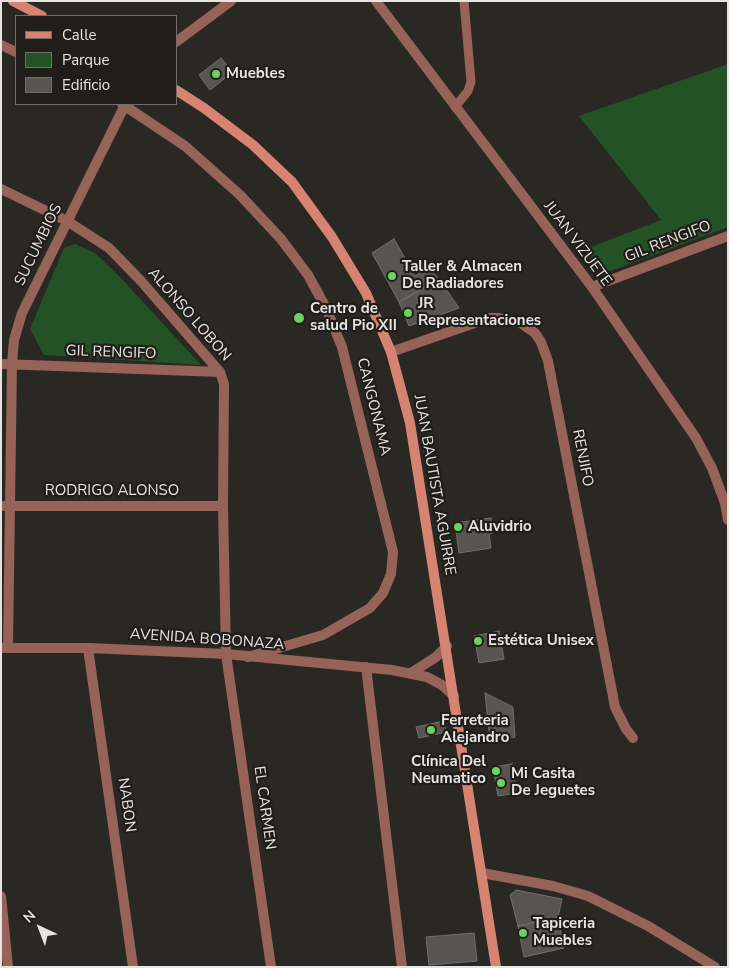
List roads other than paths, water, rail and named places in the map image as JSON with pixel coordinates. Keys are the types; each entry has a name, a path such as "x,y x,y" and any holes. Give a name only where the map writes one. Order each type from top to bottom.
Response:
{"main road":[{"path":"16,2 40,15"},
{"name":"JUAN BAUTISTA AGUIRRE","path":"178,91 204,108 253,145 292,182 332,237 366,293 391,352 410,424 447,646 496,967"}],"street":[{"path":"178,41 231,1"},
{"name":"JUAN VIZUETE","path":"376,1 592,287 696,438 712,468 725,504 728,520"},
{"path":"1,45 15,52"},
{"name":"SUCUMBIOS","path":"5,648 7,364 22,314 124,105"},
{"name":"CANGONAMA","path":"124,105 185,146 240,195 281,238 308,275 326,308 342,347 393,552 391,574 383,593 370,608 323,635 248,657"},
{"name":"ALONSO LOBON","path":"1,189 67,221 109,248 141,280 220,372 224,384 222,506 226,654"},
{"name":"GIL RENGIFO","path":"592,287 728,236"},
{"name":"RENJIFO","path":"391,352 489,318 498,318 523,324 535,333 541,342 548,361 614,707 626,730 633,738"},
{"name":"GIL RENGIFO","path":"7,364 220,372"},
{"name":"RODRIGO ALONSO","path":"6,506 222,506"},
{"path":"411,673 436,657 447,646"},
{"name":"AVENIDA BOBONAZA","path":"5,648 88,648 226,654 366,667 411,673 442,685 454,696"},
{"name":"NABON","path":"88,648 133,967"},
{"name":"EL CARMEN","path":"226,654 271,967"},
{"path":"366,667 402,967"},
{"path":"482,873 553,886 588,896 648,926 715,967"},
{"path":"2,900 8,967"}],"lane":[{"path":"455,107 468,91 471,82 464,1"}],"place":[{"name":"Muebles","path":"216,74"},
{"name":"Taller & Almacen De Radiadores","path":"392,276"},
{"name":"JR Representaciones","path":"408,313"},
{"name":"Centro de salud Pio XII","path":"299,318"},
{"name":"Aluvidrio","path":"458,527"},
{"name":"Estética Unisex","path":"478,641"},
{"name":"Ferreteria Alejandro","path":"431,730"},
{"name":"Clínica Del Neumatico","path":"496,771"},
{"name":"Mi Casita De Jeguetes","path":"501,783"},
{"name":"Tapiceria Muebles","path":"523,933"}]}
